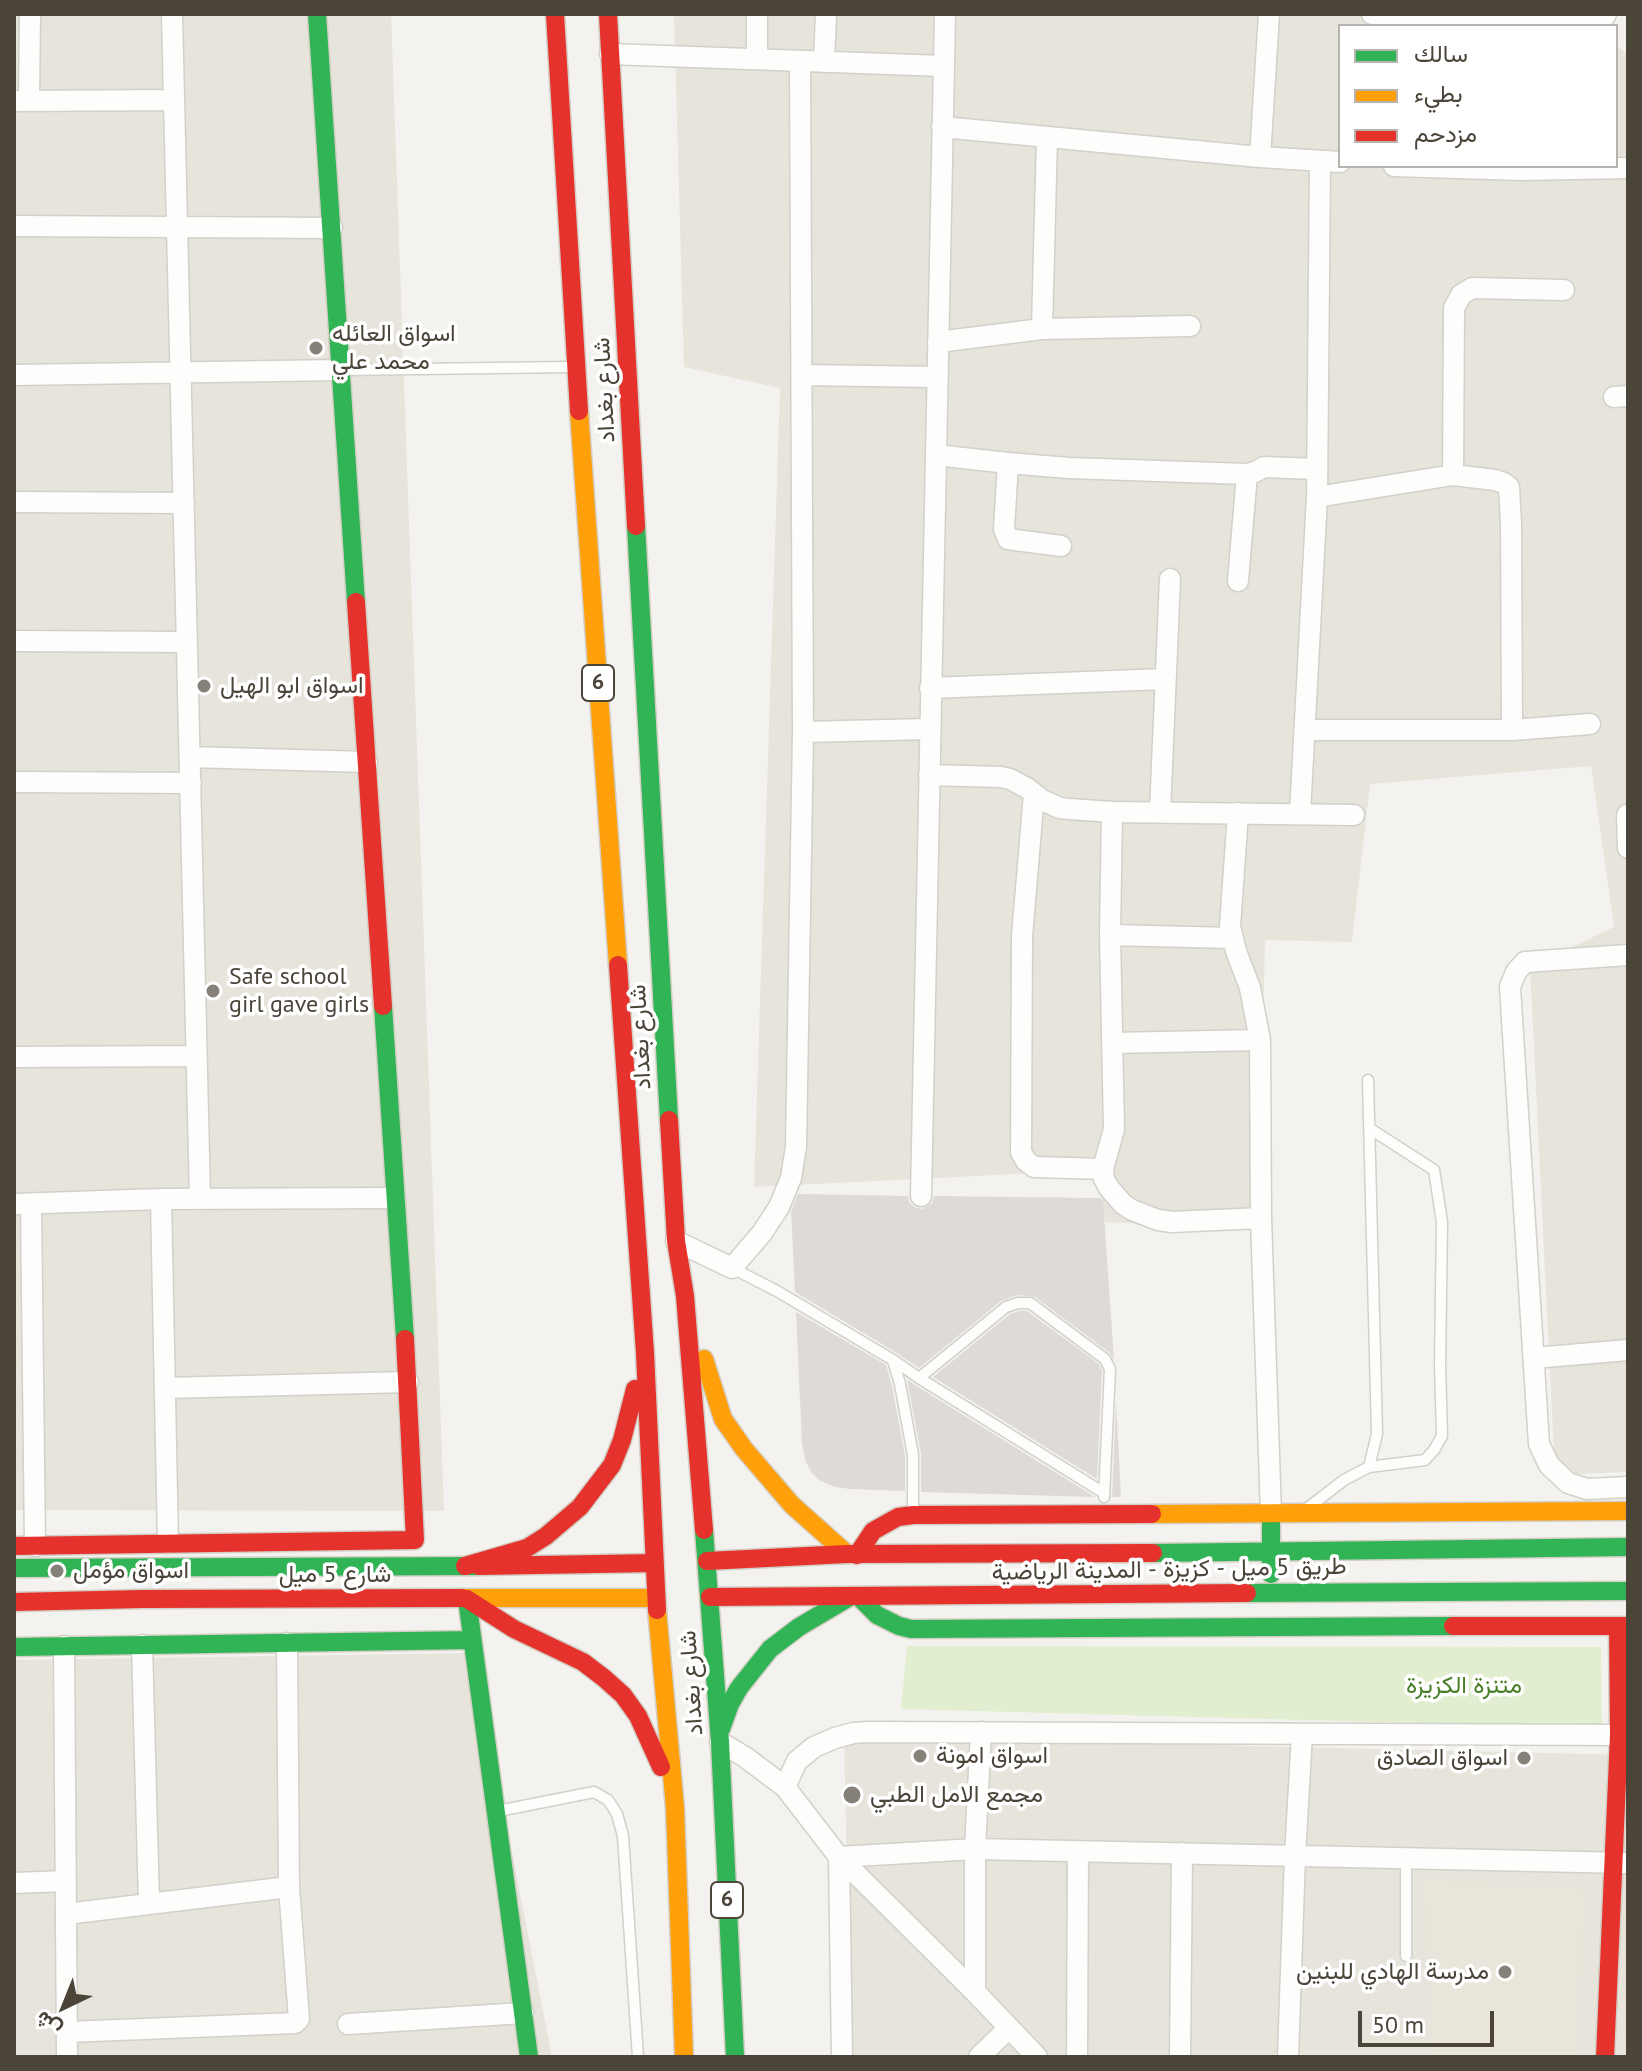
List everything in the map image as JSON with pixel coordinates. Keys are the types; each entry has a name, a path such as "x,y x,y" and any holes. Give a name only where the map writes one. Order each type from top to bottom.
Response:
{"main road":[{"path":"24,1546 415,1540 408,1382 317,14"},
{"name":"شارع بغداد","path":"555,14 576,367 645,1353 656,1598 675,1808 684,2057"},
{"name":"شارع بغداد","path":"608,14 676,1241 685,1296 710,1597 735,2057"},
{"path":"685,1296 723,1419 752,1459 792,1505 852,1554 885,1523 913,1515 1628,1511"},
{"path":"465,1566 527,1548 580,1507 617,1452 645,1353"},
{"path":"1271,1514 1271,1593"},
{"name":"طريق 5 ميل - كزيزة - المدينة الرياضية","path":"707,1561 852,1554 1271,1553 1628,1547"},
{"name":"شارع 5 ميل","path":"14,1568 655,1563"},
{"name":"طريق 5 ميل - كزيزة - المدينة الرياضية","path":"710,1597 1628,1591"},
{"name":"شارع 5 ميل","path":"14,1602 656,1598"},
{"path":"720,1738 730,1704 770,1649 799,1627 854,1598 877,1615 911,1629 1623,1626 1621,1862 1605,2057"},
{"path":"467,1599 529,2057"},
{"path":"467,1599 514,1629 583,1662 614,1686 644,1726 675,1808"},
{"path":"14,1647 472,1640"}],"street":[{"path":"30,14 21,101 174,100"},
{"path":"172,14 200,1198"},
{"path":"757,14 757,59"},
{"path":"824,62 826,14"},
{"path":"921,1196 945,14"},
{"path":"1260,157 1269,14"},
{"path":"1386,14 1602,20 1606,14"},
{"path":"610,54 943,66"},
{"path":"676,1241 732,1268 762,1233 779,1207 791,1178 796,1147 803,732 800,61"},
{"path":"942,127 1330,162 1317,497 1300,814"},
{"path":"1042,329 1047,137"},
{"path":"1458,168 1628,168"},
{"path":"14,226 332,228"},
{"path":"1453,475 1454,308 1461,295 1472,288 1564,290"},
{"path":"938,342 1042,329 1190,326"},
{"path":"14,375 341,370"},
{"path":"802,375 936,377"},
{"path":"936,455 1069,468 1247,474 1264,467 1317,469"},
{"path":"1008,463 1004,529 1008,539 1061,546"},
{"path":"1238,581 1247,474"},
{"path":"1317,497 1453,475 1495,480 1509,487 1512,730"},
{"path":"14,502 184,503"},
{"path":"1160,812 1170,579"},
{"path":"14,641 187,642"},
{"path":"930,688 1165,679"},
{"path":"1305,730 1512,730 1590,724"},
{"path":"803,732 929,729"},
{"path":"190,757 367,762"},
{"path":"929,775 1001,777 1019,782 1042,800 1060,808 1112,812 1354,815"},
{"path":"14,782 191,783"},
{"path":"1034,794 1022,936 1021,1152 1034,1167 1103,1169"},
{"path":"1112,812 1110,935 1114,1129 1103,1169 1104,1179 1115,1197 1145,1216 1172,1222 1261,1218"},
{"path":"1238,813 1230,926 1250,988 1260,1040 1261,1218 1271,1514"},
{"path":"1627,815 1628,848"},
{"path":"1110,935 1232,938"},
{"path":"1628,955 1525,962 1516,972 1510,987 1539,1444 1549,1465 1568,1483 1587,1489 1628,1487"},
{"path":"1112,1043 1260,1040"},
{"path":"14,1057 197,1056"},
{"path":"24,1546 22,1204 200,1198 395,1198"},
{"path":"161,1199 168,1543"},
{"path":"1534,1358 1628,1350"},
{"path":"165,1388 408,1382"},
{"path":"67,2032 297,2022 299,2019 289,1887 287,1643"},
{"path":"142,1645 149,1904"},
{"path":"64,1646 67,2057"},
{"path":"975,1992 975,1849 981,1732"},
{"path":"785,1787 797,1761 814,1747 853,1733 1623,1735"},
{"path":"1288,2057 1302,1734"},
{"path":"720,1738 785,1787 839,1857 1037,2057"},
{"path":"839,1857 975,1849 1621,1862"},
{"path":"1077,2057 1078,1851"},
{"path":"1180,2057 1182,1853"},
{"path":"839,1857 842,2057"},
{"path":"14,1883 66,1881"},
{"path":"66,1914 289,1887"},
{"path":"348,2024 523,2013"},
{"path":"979,2057 1009,2028"}],"lane":[{"path":"341,370 576,367"},
{"path":"1368,1080 1377,1434 1369,1467"},
{"path":"1301,1513 1344,1480 1369,1467 1425,1460 1442,1436 1442,1222 1434,1170 1369,1128"},
{"path":"732,1268 893,1360 1104,1493"},
{"path":"919,1378 1006,1307 1030,1303 1105,1359 1110,1369 1102,1514"},
{"path":"893,1360 913,1455 913,1515"},
{"path":"496,1811 594,1792 608,1800 617,1814 623,1836 638,2057"},
{"path":"1406,1858 1406,1956"}],"shaded area":[{"path":"14,14 391,14 444,1511 14,1510"},
{"path":"674,14 1616,14 1612,24 1338,24 1338,168 1618,168 1628,163 1628,1472 1555,1475 1530,967 1614,927 1591,766 1370,784 1352,942 1265,940 1260,1161 1252,1229 1105,1222 1098,1170 754,1187 780,388 684,367"},
{"path":"1618,47 1628,54 1628,154 1618,158"},
{"path":"473,1653 552,2057 14,2057 14,1660"},
{"path":"844,1736 1628,1755 1628,2057 851,2057"},
{"name":"مدرسة الهادي للبنين","path":"1423,1879 1586,1889 1576,2057 1433,2056"}],"green space":[{"name":"متنزة الكزيزة","path":"907,1646 1601,1647 1602,1728 901,1709"}],"building":[{"path":"798,1194 908,1196 914,1207 922,1209 932,1203 934,1196 1100,1198 1103,1201 1114,1360 1110,1353 1035,1297 1018,1295 1001,1301 919,1368 795,1292 791,1211"},
{"path":"1027,1311 1099,1364 1102,1371 1097,1479 933,1377 1010,1314"},
{"path":"796,1312 886,1365 905,1456 905,1491 835,1487 812,1473 802,1444"},
{"path":"907,1379 1095,1497 921,1492 921,1454"},
{"path":"1116,1401 1121,1497 1112,1497"}],"traffic: fast":[{"path":"317,14 356,602"},
{"path":"636,526 669,1120"},
{"path":"383,1006 405,1339"},
{"path":"1271,1514 1271,1574"},
{"path":"704,1530 720,1742 735,2057"},
{"path":"1153,1553 1628,1547"},
{"path":"14,1568 479,1566"},
{"path":"1247,1593 1628,1591"},
{"path":"721,1729 739,1688 770,1649 799,1627 848,1598"},
{"path":"860,1598 877,1615 911,1629 1453,1626"},
{"path":"467,1599 529,2057"},
{"path":"14,1647 472,1640"}],"traffic: slow":[{"path":"579,411 618,965"},
{"path":"704,1359 723,1419 744,1449 792,1505 847,1554"},
{"path":"1152,1514 1628,1511"},
{"path":"462,1598 656,1598"},
{"path":"657,1610 675,1808 684,2057"}],"traffic: jam":[{"path":"555,14 579,411"},
{"path":"608,14 636,526"},
{"path":"356,602 383,1006"},
{"path":"618,965 645,1353 657,1610"},
{"path":"669,1120 676,1241 685,1296 704,1530"},
{"path":"14,1546 415,1540 405,1339"},
{"path":"465,1566 527,1548 580,1507 612,1465 635,1389"},
{"path":"857,1555 873,1531 898,1517 1152,1514"},
{"path":"707,1561 847,1554 1153,1553"},
{"path":"479,1566 655,1563"},
{"path":"710,1597 1247,1593"},
{"path":"14,1602 462,1598"},
{"path":"467,1599 514,1629 583,1662 604,1678 623,1695 638,1716 661,1767"},
{"path":"1453,1626 1628,1626"},
{"path":"1605,2057 1619,1735 1618,1626"}],"place":[{"name":"اسواق العائله محمد علي","path":"316,348"},
{"name":"اسواق ابو الهيل","path":"204,686"},
{"name":"Safe school girl gave girls","path":"213,991"},
{"name":"اسواق مؤمل","path":"57,1571"},
{"name":"اسواق امونة","path":"920,1756"},
{"name":"اسواق الصادق","path":"1524,1758"},
{"name":"مجمع الامل الطبي","path":"852,1795"},
{"name":"مدرسة الهادي للبنين","path":"1505,1972"}]}
